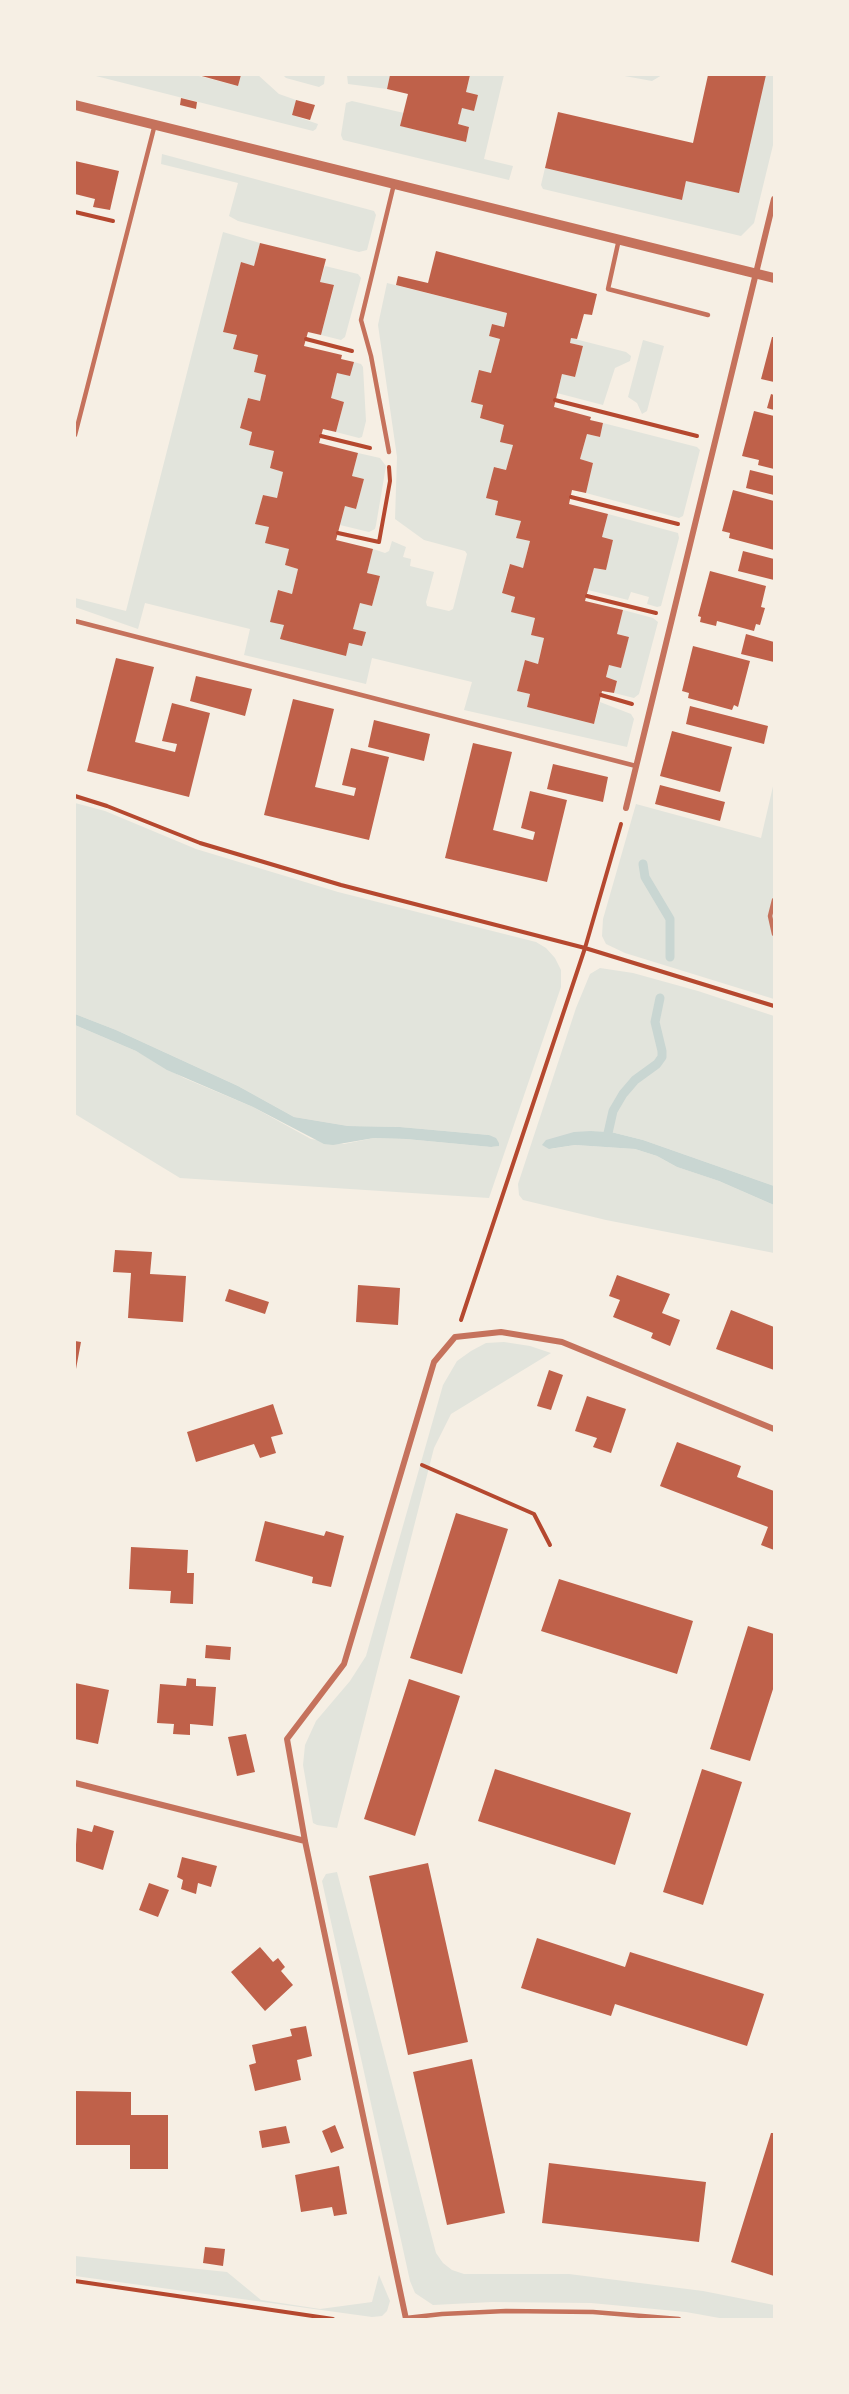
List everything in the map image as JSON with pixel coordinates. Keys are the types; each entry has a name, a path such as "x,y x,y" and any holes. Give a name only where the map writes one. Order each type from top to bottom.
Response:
{"street":[{"path":"75,105 774,278"},
{"path":"626,808 774,199"},
{"path":"406,2319 305,1841 288,1739 344,1664 434,1362 455,1337 501,1332 562,1342 774,1429"},
{"path":"75,1783 305,1841"}],"lane":[{"path":"75,435 155,124"},
{"path":"389,452 371,356 361,320 394,184"},
{"path":"619,239 608,289 708,315"},
{"path":"75,621 636,766"},
{"path":"773,933 770,916 774,900"},
{"path":"406,2319 442,2314 517,2311 593,2312 679,2319"}],"path":[{"path":"75,212 129,224"},
{"path":"306,339 371,356"},
{"path":"555,400 716,440"},
{"path":"321,436 389,452 390,481 379,542 338,533"},
{"path":"571,497 694,528"},
{"path":"587,596 673,617"},
{"path":"601,695 650,709"},
{"path":"75,796 221,850 341,885 585,948 774,1006"},
{"path":"455,1337 585,948 626,808"},
{"path":"405,1457 534,1514 550,1545"},
{"path":"75,2281 333,2319"}],"shaded area":[{"path":"92,75 195,75 238,86 241,75 258,75 279,94 296,100 292,115 318,124 313,131"},
{"path":"283,75 325,75 324,84 319,87 286,78"},
{"path":"347,75 390,75 387,89 348,84"},
{"path":"470,75 504,75 484,159 513,166 509,180 343,140 341,135 346,103 352,101 404,113 401,126 466,142 469,127 458,124 462,108 477,95 466,92"},
{"path":"619,75 662,75 652,81"},
{"path":"766,75 774,75 774,141 754,223 741,236 543,189 541,185 545,168 682,200 686,181"},
{"path":"162,154 374,211 376,215 367,250 359,252 238,221 229,216 238,183 161,164"},
{"path":"223,232 260,243 254,266 241,262 223,332 237,335 233,349 258,355 254,372 266,375 260,401 248,398 240,428 252,432 249,445 274,451 283,472 277,498 263,495 256,524 269,527 289,549 285,565 298,569 292,594 279,590 284,625 281,639 346,655 349,643 365,632 353,629 360,603 372,606 380,576 367,573 373,549 385,553 389,551 392,541 406,547 403,557 411,559 410,566 434,572 427,606 449,611 453,609 467,554 465,551 424,540 395,519 397,457 378,325 387,283 507,313 504,327 492,324 489,336 500,339 491,373 479,371 471,401 483,405 480,418 504,425 513,445 506,470 495,467 487,498 498,501 495,515 521,521 516,538 530,541 523,568 509,565 502,593 515,597 512,612 535,618 531,635 544,638 538,664 525,660 517,691 530,694 527,707 594,724 600,702 631,714 634,719 627,747 464,710 472,682 372,658 366,684 244,655 250,629 145,603 138,629 75,607 75,598 126,611"},
{"path":"325,266 358,274 361,278 345,337 341,340 321,335 334,286 320,282"},
{"path":"571,338 626,352 631,356 630,361 615,368 603,405 557,393 562,374 575,377 583,346 570,343"},
{"path":"643,340 664,346 647,411 642,414 637,403 628,397"},
{"path":"354,362 363,367 366,421 362,437 359,438 336,432 344,402 331,398 337,373"},
{"path":"603,423 697,447 700,450 683,516 679,518 586,493 593,463 580,459 587,434 600,437"},
{"path":"358,453 380,458 386,466 375,529 369,532 340,525 345,506 356,509 364,479 352,476"},
{"path":"608,514 678,533 679,538 661,606 647,604 649,597 631,592 628,600 588,590 594,568 606,570 613,540 602,537"},
{"path":"623,610 653,618 658,622 639,694 634,698 614,693 617,681 606,677 609,665 621,667 629,637 617,634"},
{"path":"774,782 774,999 625,953 606,944 602,936 603,919 636,804 761,838"},
{"path":"75,803 105,811 196,849 338,892 536,942 546,948 555,958 561,970 561,987 489,1198 180,1178 75,1114 75,1025 136,1051 184,1078 253,1107 311,1139 344,1144 374,1138 491,1147 498,1146 499,1143 489,1135 400,1127 348,1126 294,1117 238,1086 116,1030 75,1014"},
{"path":"600,968 633,973 774,1016 774,1186 643,1140 611,1132 591,1131 550,1149 575,1145 635,1149 774,1205 774,1253 606,1220 523,1200 519,1195 518,1184 576,1008 590,974"},
{"path":"75,1014 116,1030 238,1086 294,1117 348,1126 400,1127 489,1135 496,1138 499,1146 374,1138 333,1145 324,1144 253,1107 167,1070 136,1051 75,1025"},
{"path":"574,1132 611,1132 643,1140 774,1186 774,1205 635,1149 575,1145 549,1149 542,1145 546,1140"},
{"path":"504,1342 530,1346 551,1353 451,1414 434,1448 337,1828 317,1825 313,1823 303,1765 305,1745 316,1721 350,1681 366,1656 443,1385 457,1361 471,1351 486,1343"},
{"path":"337,1872 436,2253 443,2263 452,2270 464,2274 569,2274 703,2291 774,2305 774,2319 725,2319 686,2312 591,2303 492,2302 433,2305 415,2293 410,2281 322,1881 326,1874"},
{"path":"75,2256 227,2272 261,2300 320,2309 372,2302 379,2275 390,2301 387,2311 382,2316 372,2317 75,2276"}],"building":[{"path":"198,75 241,75 238,86"},
{"path":"390,75 470,75 466,92 478,95 474,111 462,108 458,124 469,127 466,142 400,126 408,94 387,89"},
{"path":"708,75 766,75 739,193 686,181 682,200 545,168 558,112 693,143"},
{"path":"181,98 197,102 196,109 180,105"},
{"path":"296,100 315,105 310,120 292,115"},
{"path":"75,161 119,171 110,210 93,207 95,199 75,194"},
{"path":"260,243 326,259 320,282 334,285 321,335 308,332 304,346 342,355 341,359 354,362 350,376 337,373 331,398 344,402 336,432 323,429 319,443 358,453 352,476 364,479 356,509 345,506 336,540 373,549 367,573 380,576 372,606 360,603 353,629 366,632 362,646 349,643 346,656 280,639 284,625 270,622 278,590 292,594 298,569 285,565 289,549 265,543 269,527 255,524 263,495 277,498 283,472 270,468 274,451 249,445 252,432 240,428 248,398 260,401 266,375 254,372 258,355 233,349 237,335 223,332 241,262 254,266"},
{"path":"436,251 597,294 592,315 584,314 577,339 571,338 570,343 583,346 575,377 562,374 554,407 591,417 590,420 603,423 600,437 587,434 580,459 593,463 586,493 572,490 569,504 608,514 602,537 613,540 606,570 594,568 585,601 623,610 617,634 629,637 621,668 609,665 606,677 617,681 614,693 602,691 594,724 527,707 530,694 517,691 525,660 538,664 544,638 531,635 535,618 511,612 515,597 502,593 510,564 523,568 530,541 516,538 521,521 495,515 498,501 486,498 494,467 506,470 513,445 500,442 504,425 480,418 483,405 471,402 479,370 491,373 500,339 489,336 492,324 504,327 507,313 396,285 398,276 428,283"},
{"path":"772,337 774,337 774,382 761,379"},
{"path":"771,394 774,395 774,410 767,408"},
{"path":"754,411 774,416 774,469 758,465 759,460 742,456"},
{"path":"750,470 774,476 774,495 746,488"},
{"path":"733,490 774,501 774,550 729,538 730,533 722,531"},
{"path":"743,551 774,559 774,580 738,571"},
{"path":"710,571 766,586 761,607 765,608 760,625 756,624 754,631 717,621 716,626 700,622 701,617 698,616"},
{"path":"746,634 774,642 774,662 741,654"},
{"path":"693,646 750,661 738,707 734,705 732,710 688,698 689,693 682,691"},
{"path":"116,658 154,667 135,742 175,752 177,744 162,741 172,703 210,713 189,797 87,771"},
{"path":"196,676 252,689 245,716 190,701"},
{"path":"293,699 334,709 315,787 354,796 356,788 342,785 351,748 389,757 369,840 264,815"},
{"path":"690,706 768,726 764,744 686,724"},
{"path":"374,720 430,734 424,761 368,747"},
{"path":"672,731 732,747 720,792 660,776"},
{"path":"473,743 512,752 493,830 533,840 535,832 521,828 530,791 567,800 547,882 445,858"},
{"path":"553,764 608,777 603,802 547,789"},
{"path":"660,785 725,802 720,821 655,804"},
{"path":"115,1250 152,1252 150,1274 186,1276 183,1322 128,1318 131,1273 113,1272"},
{"path":"617,1275 670,1294 662,1313 680,1320 670,1346 651,1338 653,1333 613,1317 620,1300 609,1296"},
{"path":"358,1285 400,1288 398,1325 356,1322"},
{"path":"229,1289 269,1302 265,1314 225,1301"},
{"path":"731,1310 774,1327 774,1370 716,1349"},
{"path":"75,1341 81,1342 76,1369 75,1369"},
{"path":"549,1370 563,1375 551,1410 537,1406"},
{"path":"587,1396 626,1409 611,1453 593,1447 597,1438 575,1431"},
{"path":"273,1404 283,1434 271,1437 276,1453 260,1458 254,1444 196,1462 187,1432"},
{"path":"677,1442 741,1466 737,1477 774,1491 774,1550 761,1545 768,1527 660,1486"},
{"path":"456,1513 508,1529 462,1674 410,1658"},
{"path":"265,1521 324,1536 326,1531 344,1536 331,1587 312,1583 313,1577 255,1561"},
{"path":"131,1547 188,1550 187,1573 194,1573 193,1604 170,1603 171,1591 129,1589"},
{"path":"559,1579 693,1621 677,1674 541,1631"},
{"path":"748,1626 774,1634 774,1686 750,1761 710,1749"},
{"path":"206,1645 231,1647 230,1660 205,1658"},
{"path":"187,1678 196,1679 196,1686 216,1687 213,1726 190,1724 190,1735 173,1734 174,1724 157,1723 160,1684 186,1686"},
{"path":"409,1679 460,1696 415,1836 364,1819"},
{"path":"75,1683 109,1690 98,1744 75,1739"},
{"path":"246,1734 255,1772 237,1776 228,1737"},
{"path":"495,1769 631,1813 615,1865 478,1821"},
{"path":"702,1769 742,1782 703,1905 663,1892"},
{"path":"94,1825 114,1831 103,1870 75,1861 77,1828 92,1832"},
{"path":"182,1857 217,1866 211,1887 198,1883 196,1894 181,1889 183,1880 177,1877"},
{"path":"428,1863 468,2042 408,2055 369,1876"},
{"path":"149,1883 169,1890 158,1917 139,1910"},
{"path":"537,1938 625,1967 630,1952 764,1994 747,2046 615,2004 611,2016 521,1988"},
{"path":"260,1947 273,1962 278,1958 285,1967 281,1971 293,1985 265,2011 231,1972"},
{"path":"306,2026 312,2056 297,2060 301,2080 255,2091 249,2065 256,2063 252,2045 292,2036 290,2029"},
{"path":"472,2059 505,2213 447,2225 413,2072"},
{"path":"75,2091 131,2092 131,2115 168,2115 168,2169 130,2169 130,2145 75,2145"},
{"path":"335,2125 344,2148 331,2153 322,2131"},
{"path":"286,2126 290,2143 262,2148 259,2131"},
{"path":"771,2133 774,2133 774,2276 731,2262"},
{"path":"549,2163 706,2182 699,2242 542,2223"},
{"path":"339,2166 347,2214 334,2216 332,2207 301,2212 295,2175"},
{"path":"205,2247 225,2249 223,2266 203,2263"}],"waterway":[{"path":"643,864 645,877 670,919 670,957"},
{"path":"606,1142 613,1111 623,1094 635,1080 657,1064 662,1057 655,1022 660,998"}]}
